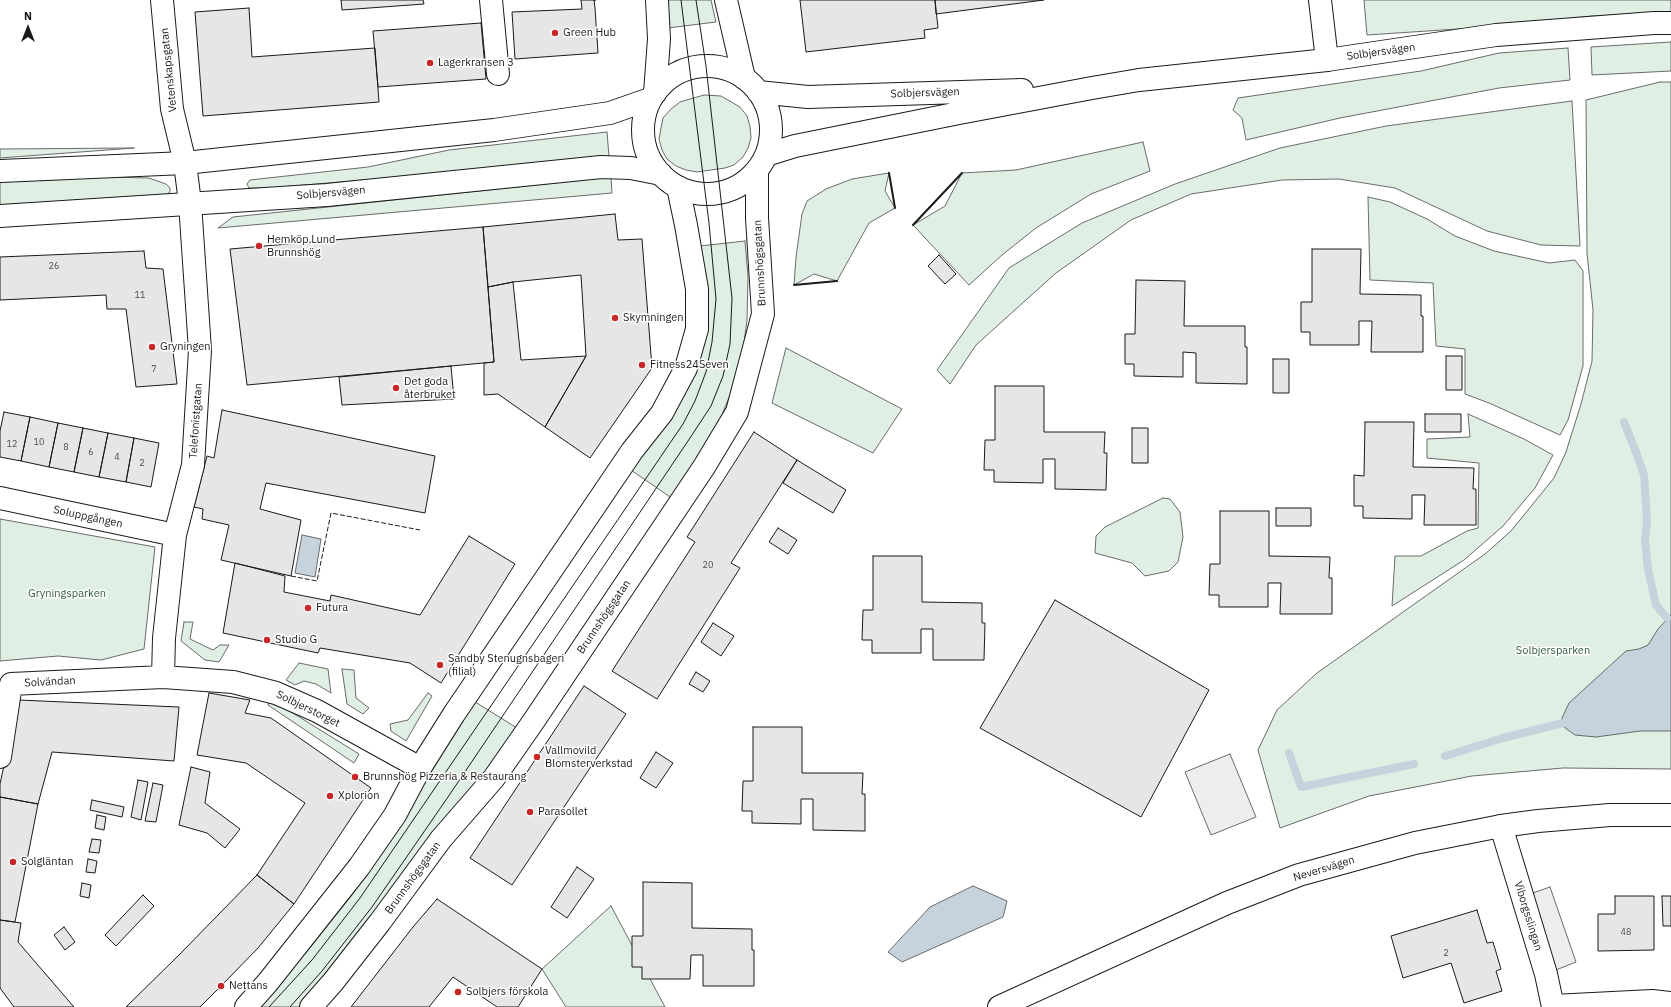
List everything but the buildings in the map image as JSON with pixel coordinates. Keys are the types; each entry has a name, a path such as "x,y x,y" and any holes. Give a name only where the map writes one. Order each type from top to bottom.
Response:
{"street":[{"name":"Vetenskapsgatan","path":"162,0 172,109 185,163"},
{"path":"491,0 498,74"},
{"path":"653,96 658,39 657,0"},
{"path":"726,0 751,85 768,112 771,126 770,141 761,163"},
{"path":"1320,0 1327,60"},
{"name":"Solbjersvägen","path":"0,216 327,194 601,167 631,168 669,180 691,192 705,194 720,193 734,188 746,181 761,163 795,146 959,112 1092,88 1139,80 1327,60 1496,35 1663,23"},
{"name":"Solbjersvägen","path":"669,180 648,155 644,138 646,110 653,96 670,78 689,69 706,66 726,69 751,85 808,97 1092,88"},
{"name":"Solbjersvägen","path":"0,171 185,163 494,130 564,121 610,113 653,96"},
{"name":"Telefonistgatan","path":"163,677 164,638 175,535 193,465 200,350 190,203 185,163"},
{"name":"Brunnshögsgatan","path":"311,1007 333,982 380,922 441,838 494,778 534,722 704,467 736,412 763,314 757,218 761,163"},
{"path":"246,1007 268,982 359,868 395,815 420,768 454,714 619,470 662,413 686,368 697,329 697,289 686,225 669,180"},
{"name":"Soluppgången","path":"0,498 175,535"},
{"name":"Solbjerstorget","path":"163,677 233,682 276,693 317,711 420,768"},
{"name":"Solvändan","path":"0,757 12,684 163,677"},
{"name":"Neversvägen","path":"999,1007 1227,904 1299,875 1415,843 1501,826 1538,821 1610,815 1671,815"},
{"name":"Viborgsslingan","path":"1501,826 1546,974 1553,1007 1652,1001 1671,1003"}],"green space":[{"path":"667,0 711,0 716,22 668,28"},
{"path":"1364,0 1671,0 1671,13 1592,16 1487,27 1367,35"},
{"path":"1671,42 1671,71 1592,75 1591,47"},
{"path":"1568,48 1570,80 1499,88 1340,118 1246,140 1242,118 1233,110 1238,98 1421,71 1499,53"},
{"name":"Solbjersparken","path":"1660,82 1671,82 1671,769 1563,768 1472,776 1369,796 1280,828 1258,750 1277,710 1317,673 1485,554 1511,531 1554,478 1566,452 1581,404 1592,361 1593,310 1587,253 1586,100"},
{"path":"704,95 721,96 740,107 747,116 751,138 743,157 734,165 725,168 697,172 676,166 667,159 662,150 659,139 663,118 671,109 680,102"},
{"path":"1572,101 1580,246 1541,245 1487,231 1395,188 1339,179 1282,180 1191,194 1131,220 1056,273 976,345 950,384 937,370 1009,268 1082,223 1175,184 1280,148 1386,126"},
{"path":"607,132 609,156 411,176 269,188 249,188 247,184 250,180 368,167 449,150"},
{"path":"1143,142 1150,171 1091,194 1036,228 1002,255 969,285 913,225 945,206 962,173 1016,170"},
{"path":"134,148 0,158 0,149"},
{"path":"889,173 885,191 895,208 869,223 837,281 814,274 794,285 802,214 807,201 826,189 852,179"},
{"path":"109,177 149,178 166,184 170,188 170,192 166,195 0,205 0,182"},
{"path":"611,177 612,193 218,228 233,217"},
{"path":"1368,197 1390,202 1427,219 1455,236 1494,251 1549,263 1575,260 1583,271 1583,366 1568,420 1560,435 1489,403 1465,394 1465,349 1436,346 1433,283 1370,280"},
{"path":"745,241 748,276 747,320 742,357 730,395 713,437 673,499 628,468 687,382 691,247"},
{"path":"786,348 902,409 873,453 772,403"},
{"path":"1468,414 1524,439 1553,455 1535,488 1503,526 1464,560 1392,606 1395,556 1421,556 1467,531 1478,528 1479,463 1427,458 1427,439 1470,437"},
{"path":"1163,498 1170,499 1180,512 1183,537 1178,562 1169,571 1145,576 1132,563 1095,553 1096,536 1105,527"},
{"name":"Gryningsparken","path":"0,519 155,547 144,649 101,660 58,656 0,661"},
{"path":"184,622 193,622 190,639 213,650 220,645 229,645 219,662 205,660 181,641"},
{"path":"299,663 328,669 331,693 316,684 304,681 295,685 286,680"},
{"path":"342,669 354,670 356,698 369,708 363,714 347,704"},
{"path":"428,693 432,696 406,741 391,731 390,724 408,720"},
{"path":"472,700 517,728 483,775 336,965 299,1007 258,1007 309,949 352,895 403,820 435,754"},
{"path":"269,702 288,710 359,754 354,763 268,705"},
{"path":"611,906 665,1007 566,1007 542,969"}],"shaded area":[{"path":"302,535 321,539 315,577 295,573"},
{"path":"1671,615 1671,731 1640,731 1596,737 1575,735 1564,727 1562,718 1569,703 1626,651 1639,649 1648,645 1658,629"},
{"path":"1230,754 1256,817 1211,835 1185,772"},
{"path":"973,886 1007,901 1003,917 902,962 888,952 930,907"},
{"path":"1550,887 1576,962 1546,974 1521,897"}],"waterway":[{"path":"1624,422 1644,475 1647,521 1645,541 1648,569 1656,605 1667,618"},
{"path":"1445,756 1503,738 1563,723"},
{"path":"1289,753 1301,787 1414,764"}],"tram line":[{"path":"269,1007 312,960 360,898 683,424 695,401 706,372 712,342 716,299 709,223 681,0"},
{"path":"290,1007 322,971 372,907 448,797 711,406 723,376 730,344 732,298 706,66 696,0"}],"fence":[{"path":"291,576 317,581 331,513 420,530"}],"wall":[{"path":"889,173 895,208"},
{"path":"913,225 962,173"},
{"path":"794,285 837,281"}],"place":[{"name":"Green Hub","path":"555,33"},
{"name":"Lagerkransen 3","path":"430,63"},
{"name":"Hemköp Lund Brunnshög","path":"259,246"},
{"name":"Skymningen","path":"615,318"},
{"name":"Gryningen","path":"152,347"},
{"name":"Fitness24Seven","path":"642,365"},
{"name":"Det goda återbruket","path":"396,388"},
{"name":"Futura","path":"308,608"},
{"name":"Studio G","path":"267,640"},
{"name":"Sandby Stenugnsbageri (filial)","path":"440,665"},
{"name":"Vallmovild Blomsterverkstad","path":"537,757"},
{"name":"Brunnshög Pizzeria & Restaurang","path":"355,777"},
{"name":"Xplorion","path":"330,796"},
{"name":"Parasollet","path":"530,812"},
{"name":"Solgläntan","path":"13,862"},
{"name":"Nettans","path":"221,986"},
{"name":"Solbjers förskola","path":"458,992"}]}
